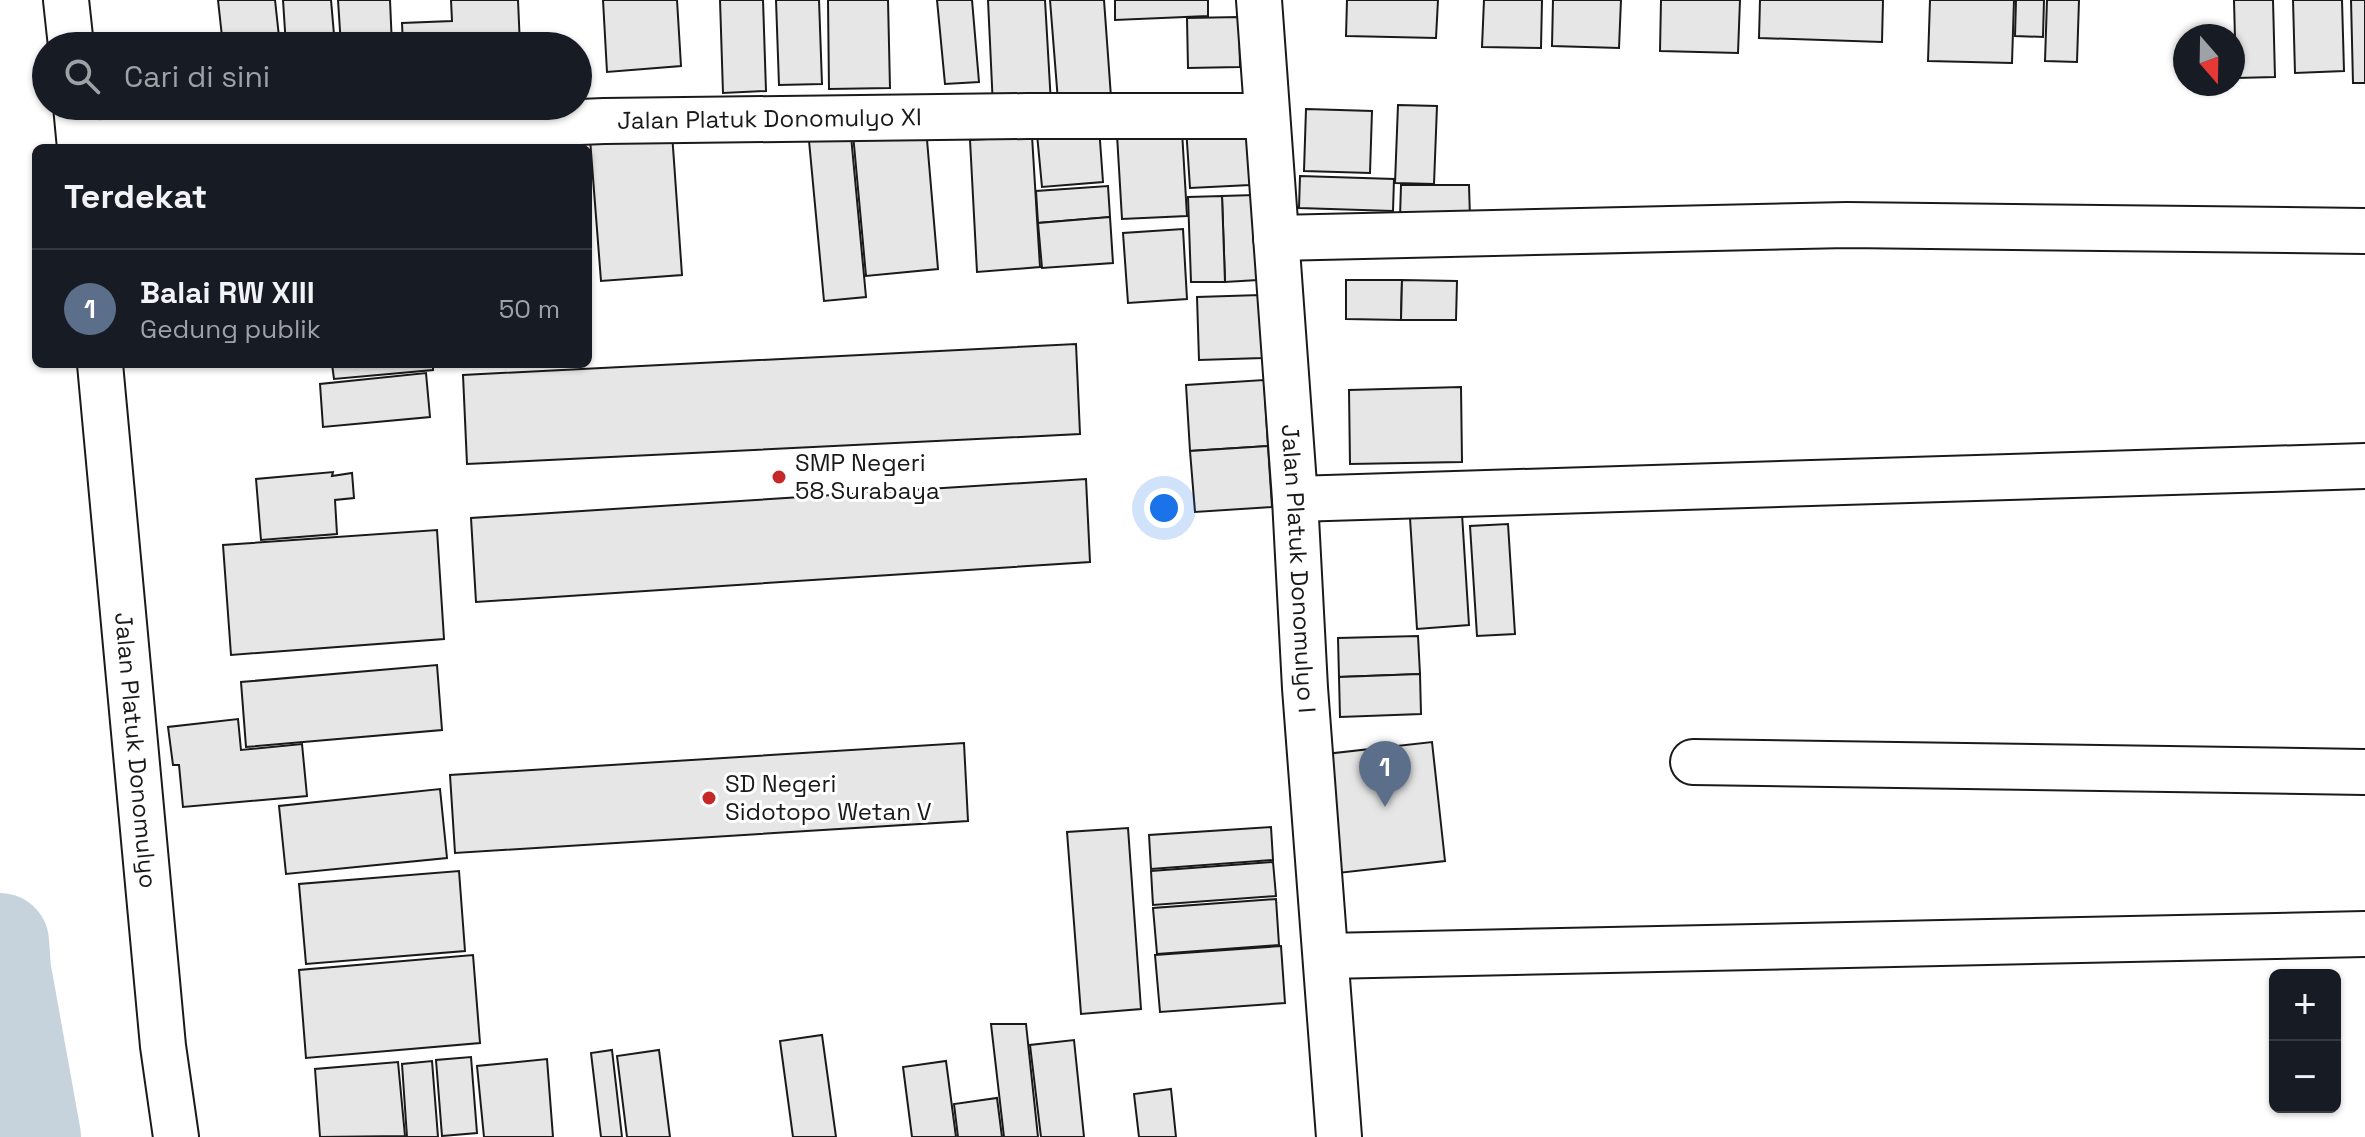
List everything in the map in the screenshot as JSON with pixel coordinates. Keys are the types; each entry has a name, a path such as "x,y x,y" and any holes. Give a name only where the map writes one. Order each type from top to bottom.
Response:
{"street":[{"path":"66,0 69,32"},
{"name":"Jalan Platuk Donomulyo I","path":"1259,0 1295,499 1305,688 1339,1137"},
{"name":"Jalan Platuk Donomulyo XI","path":"79,132 604,121 1267,116"},
{"path":"1276,238 1847,225 2365,231"},
{"name":"Jalan Platuk Donomulyo","path":"100,368 163,1046 176,1137"},
{"path":"1295,499 2365,466"},
{"path":"1693,762 2365,772"},
{"path":"1326,956 2365,934"}],"building":[{"path":"218,0 275,0 278,32 221,32"},
{"path":"283,0 331,0 334,32 285,32"},
{"path":"338,0 390,0 391,32 340,32"},
{"path":"451,0 518,0 519,32 402,32 402,23 452,21"},
{"path":"603,0 677,0 681,66 607,72"},
{"path":"720,0 763,0 766,91 723,93"},
{"path":"776,0 819,0 822,84 779,85"},
{"path":"828,0 888,0 890,88 829,89"},
{"path":"937,0 972,0 979,82 945,84"},
{"path":"988,0 1045,0 1051,104 993,107"},
{"path":"1050,0 1104,0 1111,97 1058,101"},
{"path":"1115,0 1208,0 1208,16 1115,20"},
{"path":"1347,0 1438,0 1436,38 1346,36"},
{"path":"1484,0 1542,0 1541,48 1482,47"},
{"path":"1553,0 1621,0 1619,48 1552,46"},
{"path":"1661,0 1740,0 1738,53 1660,51"},
{"path":"1760,0 1883,0 1882,42 1759,38"},
{"path":"1930,0 2014,0 2012,63 1928,61"},
{"path":"2016,0 2044,0 2043,37 2015,36"},
{"path":"2047,0 2079,0 2077,62 2045,61"},
{"path":"2234,0 2273,0 2275,77 2245,78 2245,24 2235,24"},
{"path":"2293,0 2342,0 2344,71 2295,73"},
{"path":"2351,0 2365,0 2365,83 2353,83"},
{"path":"1239,17 1240,67 1188,68 1187,18"},
{"path":"1398,105 1437,106 1434,184 1395,183"},
{"path":"1306,109 1372,111 1370,173 1304,171"},
{"path":"1247,123 1250,185 1190,188 1186,127"},
{"path":"850,125 866,297 824,301 808,130"},
{"path":"1099,127 1103,182 1042,187 1037,134"},
{"path":"926,128 938,269 866,276 853,134"},
{"path":"1182,131 1187,216 1122,219 1117,135"},
{"path":"672,133 682,275 601,281 590,139"},
{"path":"1032,136 1040,267 977,272 970,140"},
{"path":"1300,176 1394,179 1393,211 1299,208"},
{"path":"1401,185 1469,185 1470,218 1400,217"},
{"path":"1108,186 1110,217 1038,223 1036,191"},
{"path":"1255,195 1258,280 1225,282 1222,196"},
{"path":"1222,196 1225,282 1191,282 1188,197"},
{"path":"1110,217 1113,263 1042,268 1038,223"},
{"path":"1183,229 1187,299 1128,303 1123,233"},
{"path":"1346,280 1402,280 1401,320 1346,319"},
{"path":"1402,280 1457,281 1456,320 1401,320"},
{"path":"1260,295 1263,358 1199,360 1197,297"},
{"path":"1076,344 1080,434 467,464 463,375"},
{"path":"333,368 433,368 433,370 334,379"},
{"path":"426,373 430,417 323,427 320,384"},
{"path":"1264,380 1268,446 1190,451 1186,385"},
{"path":"1461,387 1462,462 1350,464 1349,390"},
{"path":"1268,446 1272,507 1195,512 1190,451"},
{"path":"333,472 332,476 352,473 354,498 335,500 337,534 261,540 256,479"},
{"path":"1086,479 1090,562 476,602 471,518"},
{"path":"1462,514 1469,625 1417,629 1410,518"},
{"path":"1508,524 1515,634 1477,636 1470,526"},
{"path":"437,530 444,639 231,655 223,545"},
{"path":"1418,636 1420,674 1339,677 1338,638"},
{"path":"437,665 442,730 246,747 241,682"},
{"path":"1420,674 1421,714 1340,717 1339,677"},
{"path":"238,719 241,750 302,744 307,796 183,807 179,765 173,765 168,727"},
{"path":"1432,742 1445,861 1338,873 1326,754"},
{"name":"SD Negeri Sidotopo Wetan V","path":"964,743 968,821 455,853 450,775"},
{"path":"440,789 447,858 286,874 279,806"},
{"path":"1271,827 1273,860 1151,869 1149,835"},
{"path":"1128,828 1141,1009 1081,1014 1067,832"},
{"path":"1273,862 1276,896 1153,905 1151,871"},
{"path":"459,871 465,951 306,964 299,884"},
{"path":"1276,899 1279,945 1157,954 1153,908"},
{"path":"1281,946 1285,1003 1160,1012 1155,955"},
{"path":"473,955 480,1043 306,1058 299,970"},
{"path":"991,1024 1026,1024 1038,1137 1004,1137"},
{"path":"822,1035 836,1137 793,1137 780,1041"},
{"path":"1074,1040 1084,1137 1041,1137 1030,1045"},
{"path":"612,1050 622,1137 601,1137 591,1053"},
{"path":"659,1050 670,1137 627,1137 617,1056"},
{"path":"471,1057 477,1133 442,1136 436,1060"},
{"path":"547,1059 553,1137 484,1137 477,1066"},
{"path":"432,1061 438,1137 407,1137 402,1064"},
{"path":"946,1061 956,1137 912,1137 903,1067"},
{"path":"398,1062 405,1136 320,1137 315,1069"},
{"path":"1171,1089 1176,1137 1139,1137 1134,1094"},
{"path":"997,1098 1002,1137 958,1137 954,1104"}],"waterway":[{"path":"0,942 2,970 32,1137"}],"place":[{"name":"SMP Negeri 58 Surabaya","path":"779,477"},
{"name":"SD Negeri Sidotopo Wetan V","path":"709,798"},
{"name":"Balai RW XIII","path":"1385,807"}]}
